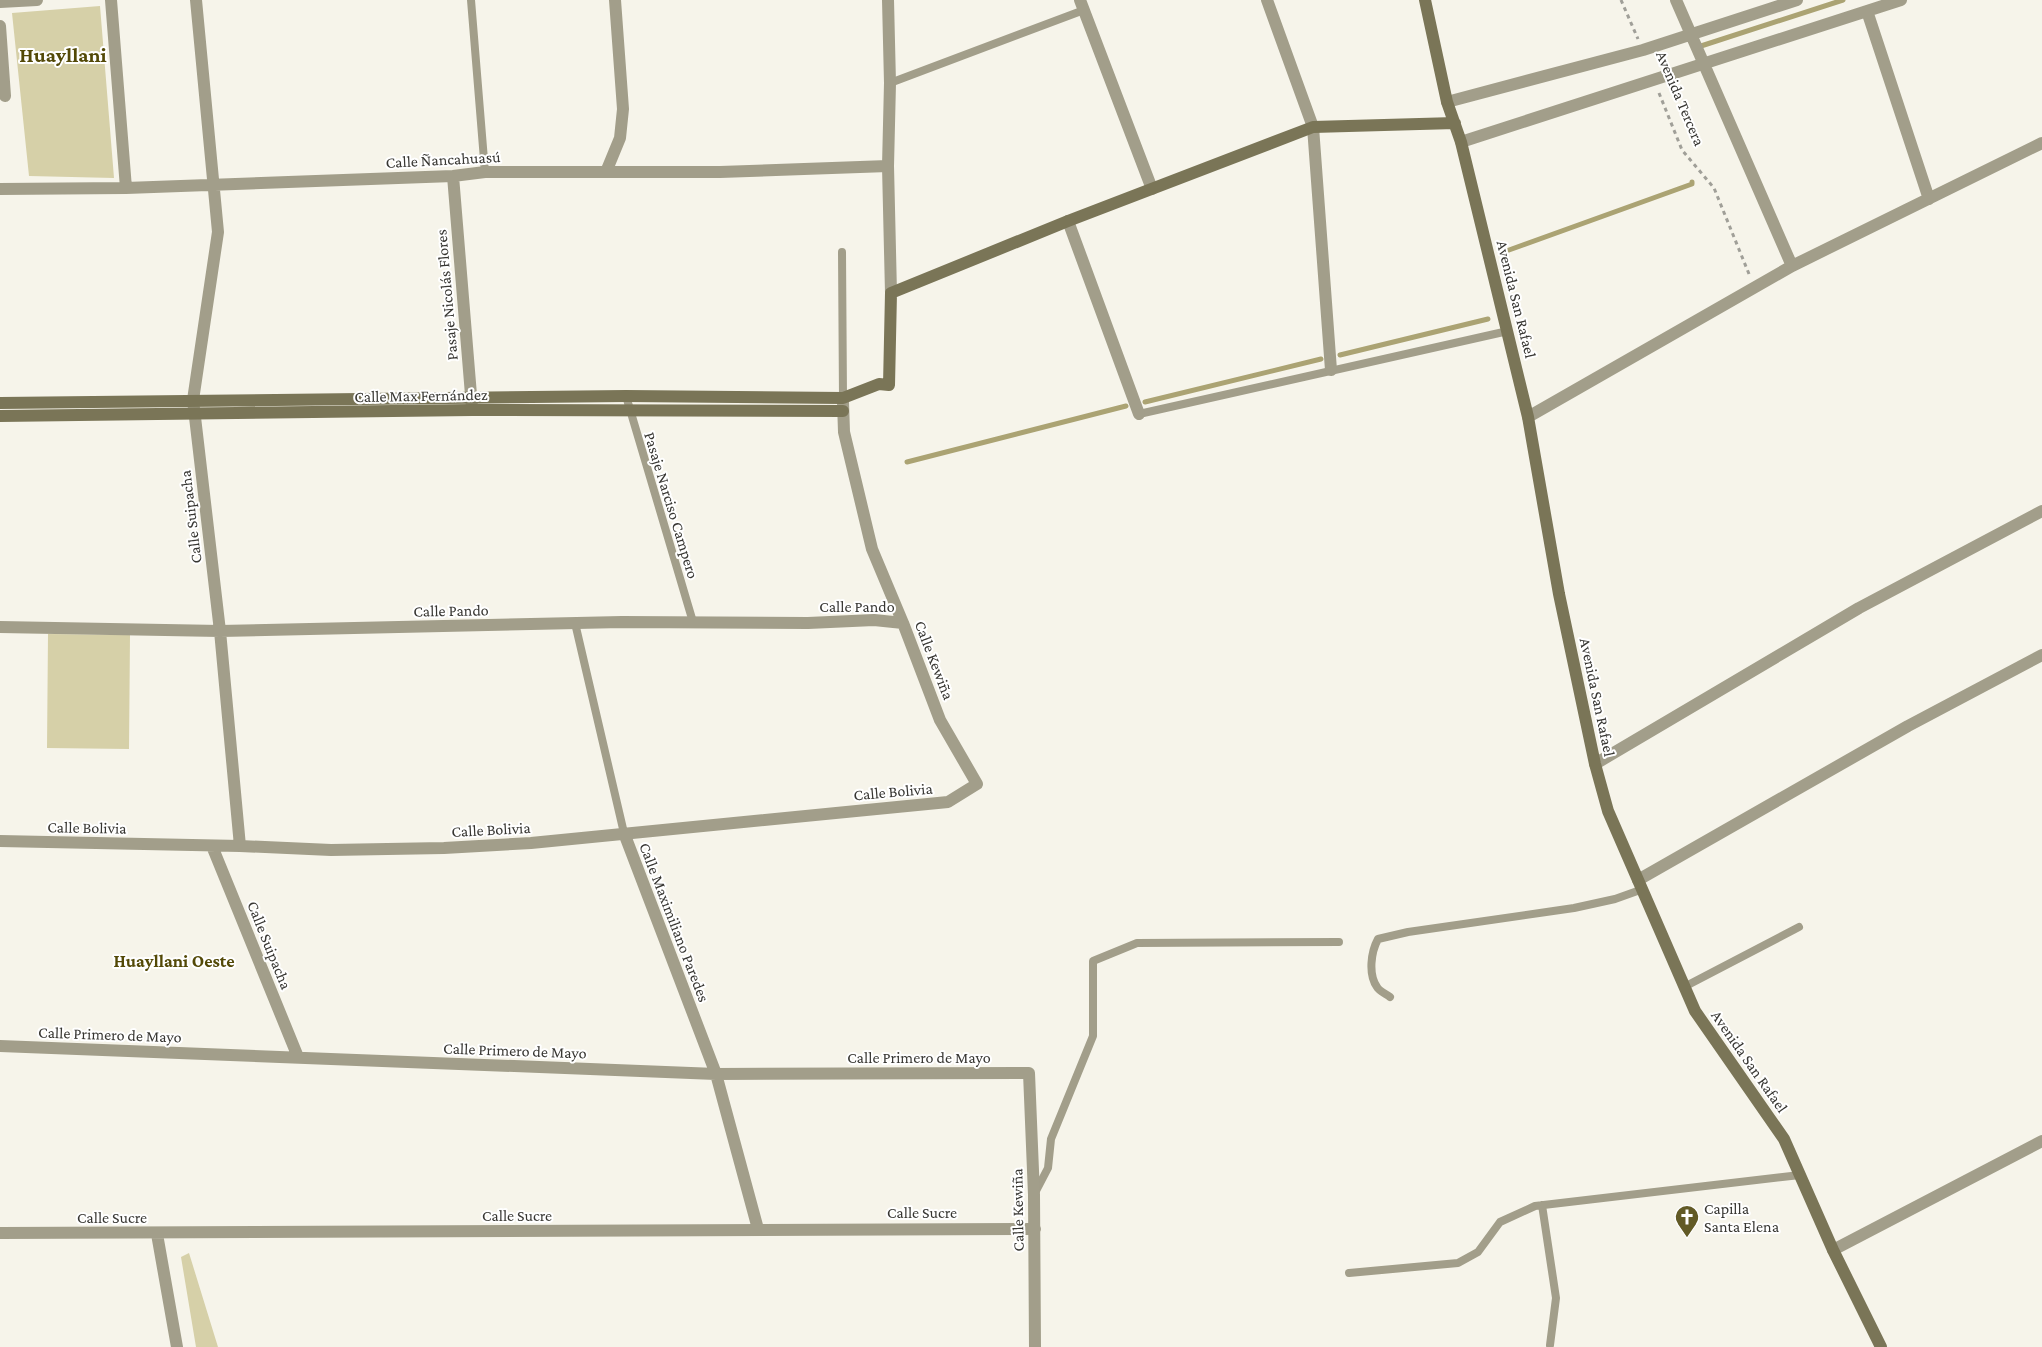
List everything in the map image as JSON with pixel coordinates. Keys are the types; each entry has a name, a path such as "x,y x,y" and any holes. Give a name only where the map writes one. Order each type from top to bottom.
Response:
{"street":[{"path":"0,2 37,0"},
{"path":"111,0 126,188"},
{"name":"Calle Suipacha","path":"196,0 218,232 193,400 220,631 240,846"},
{"path":"606,172 620,138 623,109 614,0"},
{"path":"843,398 879,384 889,386 891,293 888,166 890,83 888,0"},
{"path":"1267,0 1313,127 1331,370"},
{"name":"Avenida San Rafael","path":"1425,0 1448,102 1461,142 1528,417 1559,594 1595,764 1608,811 1695,1011 1784,1139 1833,1250 1880,1347"},
{"path":"1676,0 1792,266"},
{"path":"1448,102 1643,50 1798,0"},
{"path":"1461,142 1901,0"},
{"path":"1082,5 1152,189"},
{"path":"1867,12 1929,199"},
{"path":"0,26 5,96"},
{"path":"891,293 1068,221 1313,127 1455,123"},
{"path":"1528,417 1792,266 2042,143"},
{"name":"Calle Ñancahuasú","path":"0,189 214,185 452,176 485,172 720,172 888,166"},
{"name":"Pasaje Nicolás Flores","path":"452,176 472,403"},
{"path":"1068,221 1139,414"},
{"name":"Calle Max Fernández","path":"0,416 194,414 626,396 843,398"},
{"name":"Calle Kewiña","path":"843,398 844,432 872,549 940,720 976,784"},
{"name":"Calle Max Fernández","path":"0,403 193,400 472,403 630,412 843,411"},
{"path":"1595,764 1860,608 2042,511"},
{"name":"Calle Pando","path":"0,627 220,631 574,623 808,623 874,620 903,623"},
{"path":"1641,884 1908,726 2042,655"},
{"name":"Calle Bolivia","path":"0,841 240,846 331,850 444,848 531,843 948,802 976,784"},
{"name":"Calle Maximiliano Paredes","path":"624,833 716,1074 758,1229"},
{"name":"Calle Suipacha","path":"212,846 298,1057"},
{"name":"Calle Primero de Mayo","path":"0,1046 716,1074 1029,1073"},
{"name":"Calle Kewiña","path":"1029,1073 1035,1229 1034,1347"},
{"path":"1833,1250 2042,1141"},
{"name":"Calle Sucre","path":"0,1233 157,1234 758,1229 1035,1229"},
{"path":"157,1234 177,1347"}],"lane":[{"path":"471,0 485,172"},
{"path":"890,83 1082,5"},
{"path":"842,252 843,398"},
{"path":"1139,414 1508,331"},
{"name":"Pasaje Narciso Campero","path":"626,396 693,622"},
{"name":"Calle Maximiliano Paredes","path":"574,623 624,833"},
{"path":"1390,997 1377,988 1374,977 1371,962 1373,947 1378,939 1408,932 1574,908 1615,899 1641,884"},
{"path":"1684,987 1799,926"},
{"path":"1034,1195 1048,1168 1052,1139 1093,1036 1094,961 1137,944 1339,942"},
{"path":"1349,1272 1458,1264 1478,1252 1500,1222 1535,1206 1800,1175"},
{"path":"1542,1206 1556,1298 1550,1345"}],"path":[{"name":"Avenida Tercera","path":"1621,0 1643,50"},
{"name":"Avenida Tercera","path":"1653,80 1682,150 1714,188 1755,287"}],"shaded area":[{"path":"100,6 114,178 29,176 12,13"},
{"path":"48,634 130,635 129,749 47,748"},
{"path":"189,1253 218,1347 196,1347 181,1257"}],"waterway":[{"path":"1701,46 1843,0"},
{"path":"1509,250 1692,184 1692,182"},
{"path":"1340,355 1488,319"},
{"path":"1145,402 1321,359"},
{"path":"907,462 1126,406"}],"place":[{"name":"Capilla Santa Elena","path":"1687,1238"}],"district":[{"name":"Huayllani","path":"63,55"},
{"name":"Huayllani Oeste","path":"174,961"}]}
